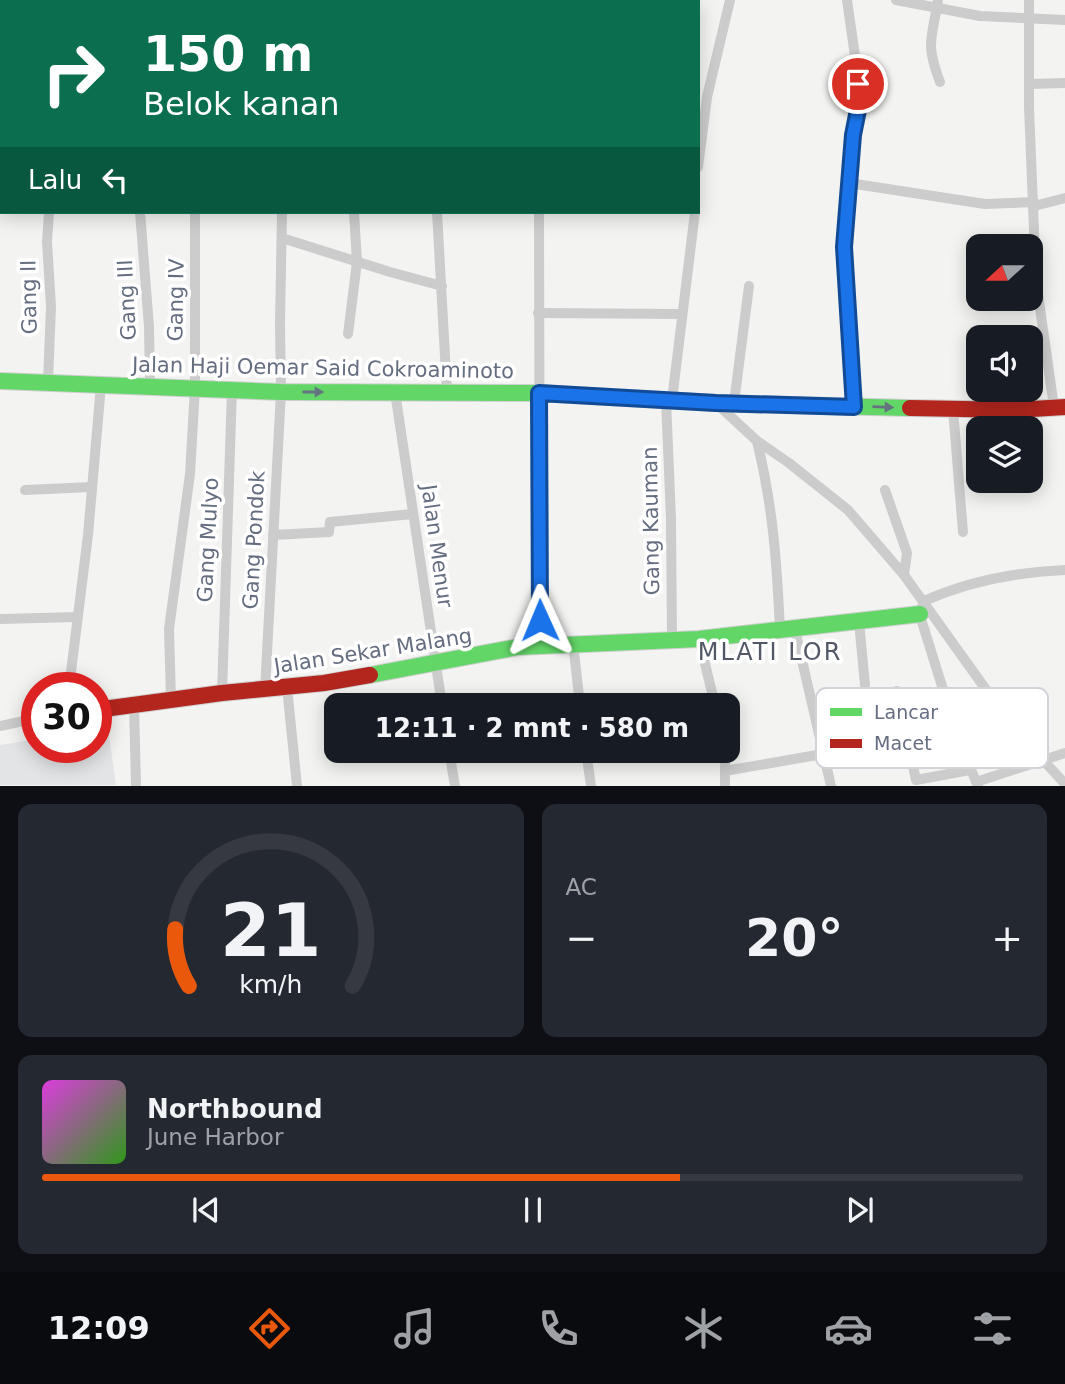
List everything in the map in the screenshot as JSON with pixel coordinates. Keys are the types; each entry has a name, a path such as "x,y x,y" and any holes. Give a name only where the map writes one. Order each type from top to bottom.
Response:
{"main road":[{"name":"Jalan Haji Oemar Said Cokroaminoto","path":"0,381 281,392 539,393 716,403 854,407 1016,410 1059,407"},
{"name":"Jalan Sekar Malang","path":"112,708 287,687 435,664 518,647 699,639 859,622 922,607"}],"street":[{"path":"700,151 707,97 730,0"},
{"path":"847,0 859,95 844,247 854,407"},
{"path":"896,0 937,4 980,16 1065,20"},
{"path":"1029,0 1029,111 1036,280 1059,407"},
{"path":"937,4 930,51 940,82"},
{"path":"1029,84 1065,83"},
{"path":"849,183 985,204 1034,204 1065,198"},
{"name":"Gang II","path":"48,382 51,306 47,243 49,214"},
{"name":"Gang III","path":"140,214 149,327 150,386"},
{"name":"Gang IV","path":"171,700 169,629 190,474 195,388 195,214"},
{"name":"Gang Pondok","path":"265,690 281,392 279,324 282,214"},
{"path":"348,334 357,262 354,214"},
{"path":"437,214 447,392"},
{"path":"539,214 540,645"},
{"name":"Gang Kauman","path":"672,641 669,400 695,214"},
{"path":"282,238 442,286"},
{"path":"734,403 749,286"},
{"path":"538,313 681,314"},
{"path":"71,672 101,385"},
{"name":"Gang Mulyo","path":"222,693 232,389"},
{"name":"Jalan Menur","path":"395,392 440,693"},
{"path":"716,403 757,441 848,510 904,575 922,607 985,688"},
{"path":"953,409 963,531"},
{"path":"757,441 767,484 788,630 816,729"},
{"path":"25,490 92,487"},
{"path":"885,490 908,553 904,575"},
{"path":"273,535 329,532 330,522 413,514"},
{"path":"922,607 988,579 1065,570"},
{"path":"922,607 946,688"},
{"path":"0,619 77,617"},
{"path":"859,622 865,685"},
{"path":"699,639 712,693"},
{"path":"573,643 579,693"},
{"path":"287,687 296,786"},
{"path":"134,705 136,786"},
{"path":"0,726 21,721"},
{"path":"1048,760 1065,754"},
{"path":"725,771 816,755"},
{"path":"451,763 455,785"},
{"path":"588,763 591,786"},
{"path":"725,763 725,786"},
{"path":"1048,765 1065,784"},
{"path":"826,768 831,786"},
{"path":"911,768 917,781 970,770 977,784 1024,768"}],"shaded area":[{"path":"21,742 21,763 112,763 112,756 116,785 0,785 0,745"}],"traffic: fast":[{"path":"0,381 281,392 539,393 716,403 910,408"},
{"path":"370,675 518,647 699,639 920,614"}],"traffic: jam":[{"path":"910,408 1016,410 1065,407"},
{"path":"112,708 324,683 370,675"}],"district":[{"name":"MLATI LOR","path":"770,652"}],"route":[{"path":"540,620 539,393 716,403 854,407 844,247 853,135 859,105 858,84"}]}
